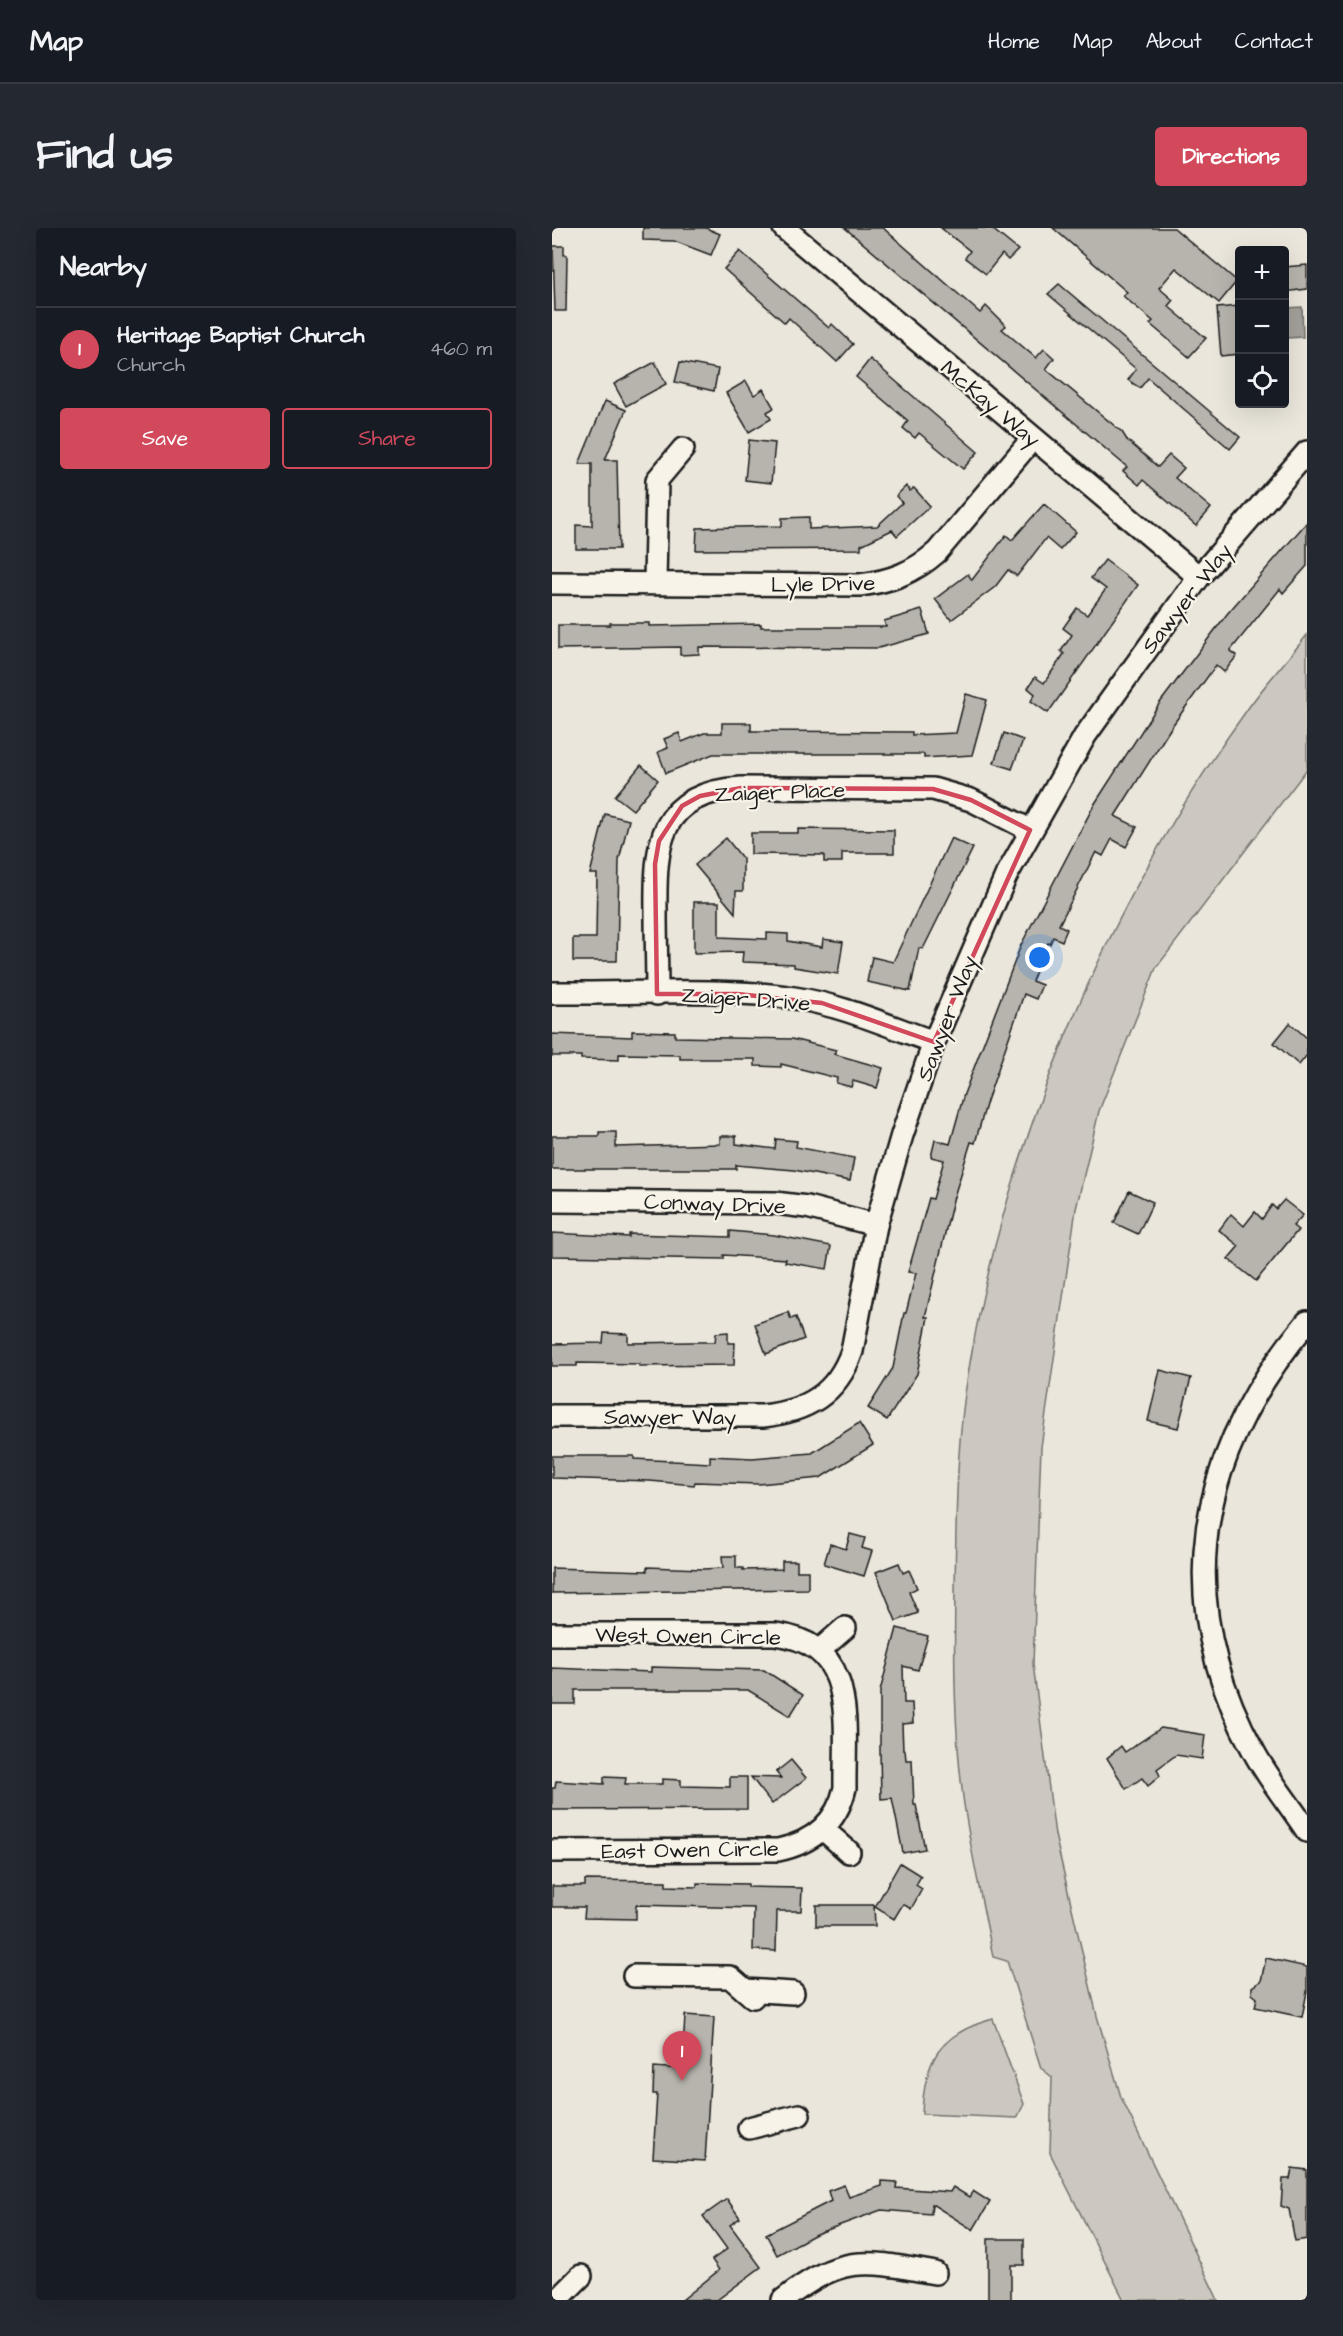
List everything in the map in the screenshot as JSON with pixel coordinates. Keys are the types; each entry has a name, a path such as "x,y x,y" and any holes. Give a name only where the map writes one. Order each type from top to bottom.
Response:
{"street":[{"name":"McKay Way","path":"784,228 1199,577"},
{"name":"Lyle Drive","path":"552,584 860,585 903,576 921,566 937,552 1033,438"},
{"path":"655,584 657,480 683,449"},
{"name":"Sawyer Way","path":"552,1416 764,1416 789,1413 806,1406 833,1385 846,1368 876,1225 902,1135 934,1042 978,938 1030,830 1085,736 1199,577 1307,452"},
{"name":"Zaiger Place","path":"657,994 655,864 659,841 682,807 700,796 718,790 741,788 933,789 971,800 1030,830"},
{"name":"Zaiger Drive","path":"552,993 794,998 848,1011 934,1042"},
{"name":"Conway Drive","path":"552,1201 775,1203 807,1207 876,1225"},
{"path":"1307,1322 1254,1397 1232,1443 1213,1491 1205,1529 1202,1564 1212,1644 1229,1696 1254,1752 1307,1831"},
{"path":"820,1650 845,1628"},
{"name":"West Owen Circle","path":"552,1634 775,1634 792,1636 820,1650"},
{"name":"East Owen Circle","path":"552,1851 778,1850 797,1846 813,1839 842,1802 845,1788 842,1697 831,1662 820,1650"},
{"path":"823,1829 849,1852"},
{"path":"634,1976 730,1977 749,1993 793,1993"},
{"path":"749,2128 799,2115"},
{"path":"783,2300 819,2275 853,2263 874,2262 935,2273"},
{"path":"557,2300 581,2276"}],"highlighted area":[{"path":"741,788 933,789 971,800 1030,830 934,1042 822,1003 737,994 657,994 655,864 659,841 682,806 700,796"}],"shaded area":[{"path":"1302,307 1303,337 1289,338 1289,308"},
{"path":"1307,635 1307,769 1156,968 1099,1111 1076,1209 1041,1447 1033,1664 1055,1835 1097,2016 1121,2097 1218,2300 1124,2300 1050,2153 1052,2077 1041,2068 1007,1961 993,1957 969,1837 958,1746 955,1669 956,1517 962,1418 982,1303 1004,1212 1033,1122 1066,1034 1105,947 1149,864 1197,784 1249,707"},
{"path":"993,2019 1024,2104 1017,2118 922,2114 926,2078 938,2051 960,2032"}],"building":[{"path":"643,228 706,228 720,234 711,255 674,241 643,240"},
{"path":"845,228 883,228 980,313 986,306 1006,326 1002,329 1036,358 1044,349 1054,358 1046,369 1122,432 1127,440 1158,467 1169,455 1184,468 1175,478 1211,508 1196,526 1143,480 1139,485 1123,471 1127,467"},
{"path":"941,228 991,228 1018,250 1008,260 1002,254 986,274 965,258 970,251"},
{"path":"1053,228 1174,228 1235,279 1235,283 1219,303 1176,268 1159,288 1173,300 1168,306 1206,338 1189,357 1150,324 1153,321 1123,296 1127,292"},
{"path":"553,246 564,246 564,255 567,255 566,311 555,311"},
{"path":"740,251 829,328 832,324 853,344 837,362 789,318 785,323 724,269"},
{"path":"1307,265 1307,289 1289,291 1289,267"},
{"path":"1059,284 1240,437 1230,449 1148,378 1140,388 1128,380 1136,369 1048,294"},
{"path":"1235,306 1235,354 1221,356 1217,308"},
{"path":"870,359 978,452 963,469 919,433 915,438 903,428 908,421 856,377"},
{"path":"655,362 666,384 626,406 614,384"},
{"path":"680,362 718,369 714,391 675,382"},
{"path":"746,381 754,395 763,389 774,408 767,412 771,419 749,432 726,393"},
{"path":"605,401 626,410 605,460 617,460 619,549 576,549 576,525 592,526 592,464 579,464"},
{"path":"749,440 775,443 771,483 745,480"},
{"path":"906,486 910,491 914,488 930,506 897,536 892,530 861,545 861,549 696,550 697,528 782,526 782,518 809,517 809,529 877,526 902,503 896,496"},
{"path":"1044,504 1076,532 1060,550 1046,538 1017,576 1008,570 995,587 951,620 935,599 968,574 972,580 1006,535 1012,540"},
{"path":"1307,522 1307,566 1283,593 1280,589 1230,651 1237,656 1224,672 1216,665 1172,726 1115,816 1137,827 1126,847 1112,839 1103,856 1096,852 1059,925 1067,929 1062,941 1053,937 1050,944 1048,943 1032,981 1042,985 1036,999 1024,994 975,1143 971,1142 953,1200 925,1317 928,1317 917,1374 887,1420 868,1408 893,1368 904,1313 906,1313 916,1273 908,1272 929,1198 933,1199 944,1160 931,1157 935,1140 950,1144 964,1094 1021,945 1094,805 1159,704 1227,614"},
{"path":"1105,560 1138,585 1048,713 1031,701 1035,694 1028,688 1035,677 1044,683 1064,654 1061,651 1072,635 1063,628 1077,608 1087,615 1106,589 1091,578"},
{"path":"922,610 929,634 879,648 699,647 699,654 680,655 680,647 558,649 558,625 649,623 649,626 761,624 761,627 886,627 884,621"},
{"path":"966,694 987,700 972,755 924,758 924,754 713,754 666,773 658,752 668,748 664,739 679,733 682,742 704,733 722,733 722,723 751,723 751,731 912,732 912,735 956,733"},
{"path":"1004,733 1023,740 1012,769 994,763"},
{"path":"641,765 658,780 633,810 615,796"},
{"path":"605,814 629,820 619,860 617,961 573,961 573,938 596,938 597,874 590,874"},
{"path":"798,829 894,830 894,853 842,853 842,862 824,862 824,855 751,854 751,833 798,833"},
{"path":"726,838 743,859 743,891 736,891 735,913 695,865"},
{"path":"951,838 973,848 923,949 919,948 910,991 867,982 872,957 893,962"},
{"path":"694,902 719,902 719,937 767,939 767,933 788,934 788,941 822,947 823,939 843,942 838,974 794,967 794,964 742,962 743,952 694,953"},
{"path":"1290,1023 1307,1038 1307,1055 1299,1065 1274,1043"},
{"path":"632,1031 675,1032 675,1037 792,1039 836,1050 834,1054 883,1068 877,1088 853,1081 851,1087 836,1083 837,1078 781,1064 781,1067 755,1066 755,1059 680,1059 680,1055 619,1054 619,1060 552,1056 552,1034 632,1037"},
{"path":"599,1132 616,1132 616,1147 720,1144 720,1136 736,1136 736,1144 775,1149 776,1139 797,1141 796,1147 854,1158 850,1181 794,1170 736,1165 736,1169 552,1169 552,1136 599,1136"},
{"path":"1129,1191 1153,1202 1138,1234 1114,1223"},
{"path":"1284,1200 1303,1215 1293,1226 1298,1230 1256,1281 1228,1259 1239,1246 1219,1230 1231,1214 1244,1226 1255,1212 1262,1219 1272,1205 1276,1209"},
{"path":"730,1231 774,1235 831,1246 827,1269 785,1262 786,1259 724,1255 724,1259 552,1256 552,1233 629,1237 629,1234 730,1237"},
{"path":"788,1312 791,1319 796,1317 804,1339 766,1354 755,1324"},
{"path":"728,1332 728,1343 735,1343 734,1365 639,1366 639,1364 577,1363 577,1366 552,1366 552,1344 603,1343 604,1333 628,1334 628,1343 715,1342 716,1333"},
{"path":"1160,1370 1191,1378 1178,1428 1148,1421"},
{"path":"859,1423 873,1445 820,1478 759,1484 695,1482 694,1485 650,1481 552,1478 552,1456 634,1456 634,1459 710,1463 710,1456 752,1458 812,1453"},
{"path":"850,1534 865,1538 862,1548 872,1551 864,1576 824,1564 830,1544 846,1549"},
{"path":"722,1556 736,1556 736,1568 743,1568 743,1570 782,1569 782,1561 797,1561 797,1571 808,1571 808,1589 552,1593 552,1568 647,1571 647,1567 723,1568"},
{"path":"899,1563 903,1573 909,1570 917,1588 909,1592 918,1613 896,1621 876,1572"},
{"path":"897,1628 928,1636 918,1670 903,1666 904,1703 912,1703 913,1723 902,1724 903,1750 905,1750 906,1760 912,1760 914,1805 916,1805 925,1849 903,1853 892,1798 881,1799 880,1691"},
{"path":"651,1667 764,1670 803,1695 790,1716 748,1690 575,1690 575,1704 552,1704 552,1668 651,1672"},
{"path":"1161,1728 1205,1735 1202,1759 1176,1755 1157,1769 1160,1776 1148,1786 1142,1778 1126,1789 1107,1758 1121,1746 1125,1752"},
{"path":"791,1760 806,1778 772,1804 751,1777 781,1778 776,1772"},
{"path":"604,1777 626,1778 625,1784 662,1784 662,1779 681,1780 681,1786 730,1787 730,1777 747,1777 747,1809 552,1810 552,1788 555,1788 556,1781 604,1784"},
{"path":"900,1863 921,1876 916,1885 922,1889 911,1909 903,1904 894,1919 875,1907"},
{"path":"585,1880 666,1881 666,1886 697,1887 697,1883 802,1888 801,1911 777,1911 776,1951 753,1950 754,1908 636,1905 636,1919 584,1918 585,1907 552,1907 552,1886 585,1886"},
{"path":"816,1905 874,1905 875,1926 816,1926"},
{"path":"1266,1958 1307,1967 1307,1992 1302,2017 1255,2007 1257,1998 1252,1994 1252,1987 1261,1981"},
{"path":"685,2015 714,2017 705,2161 653,2158 657,2094 653,2094 654,2067 682,2069"},
{"path":"1292,2168 1307,2170 1307,2239 1295,2241 1289,2209 1281,2206 1283,2179 1290,2179"},
{"path":"882,2181 897,2182 896,2188 950,2192 953,2187 969,2197 973,2191 990,2202 973,2230 932,2204 931,2214 881,2210 816,2234 777,2255 766,2234 831,2201 828,2191 844,2185 849,2197 882,2186"},
{"path":"727,2199 740,2218 730,2225 761,2267 717,2300 682,2300 719,2270 712,2260 727,2249 703,2216"},
{"path":"988,2239 1024,2239 1024,2265 1011,2265 1011,2300 988,2300"}],"place":[{"name":"Heritage Baptist Church","path":"682,2081"}]}
